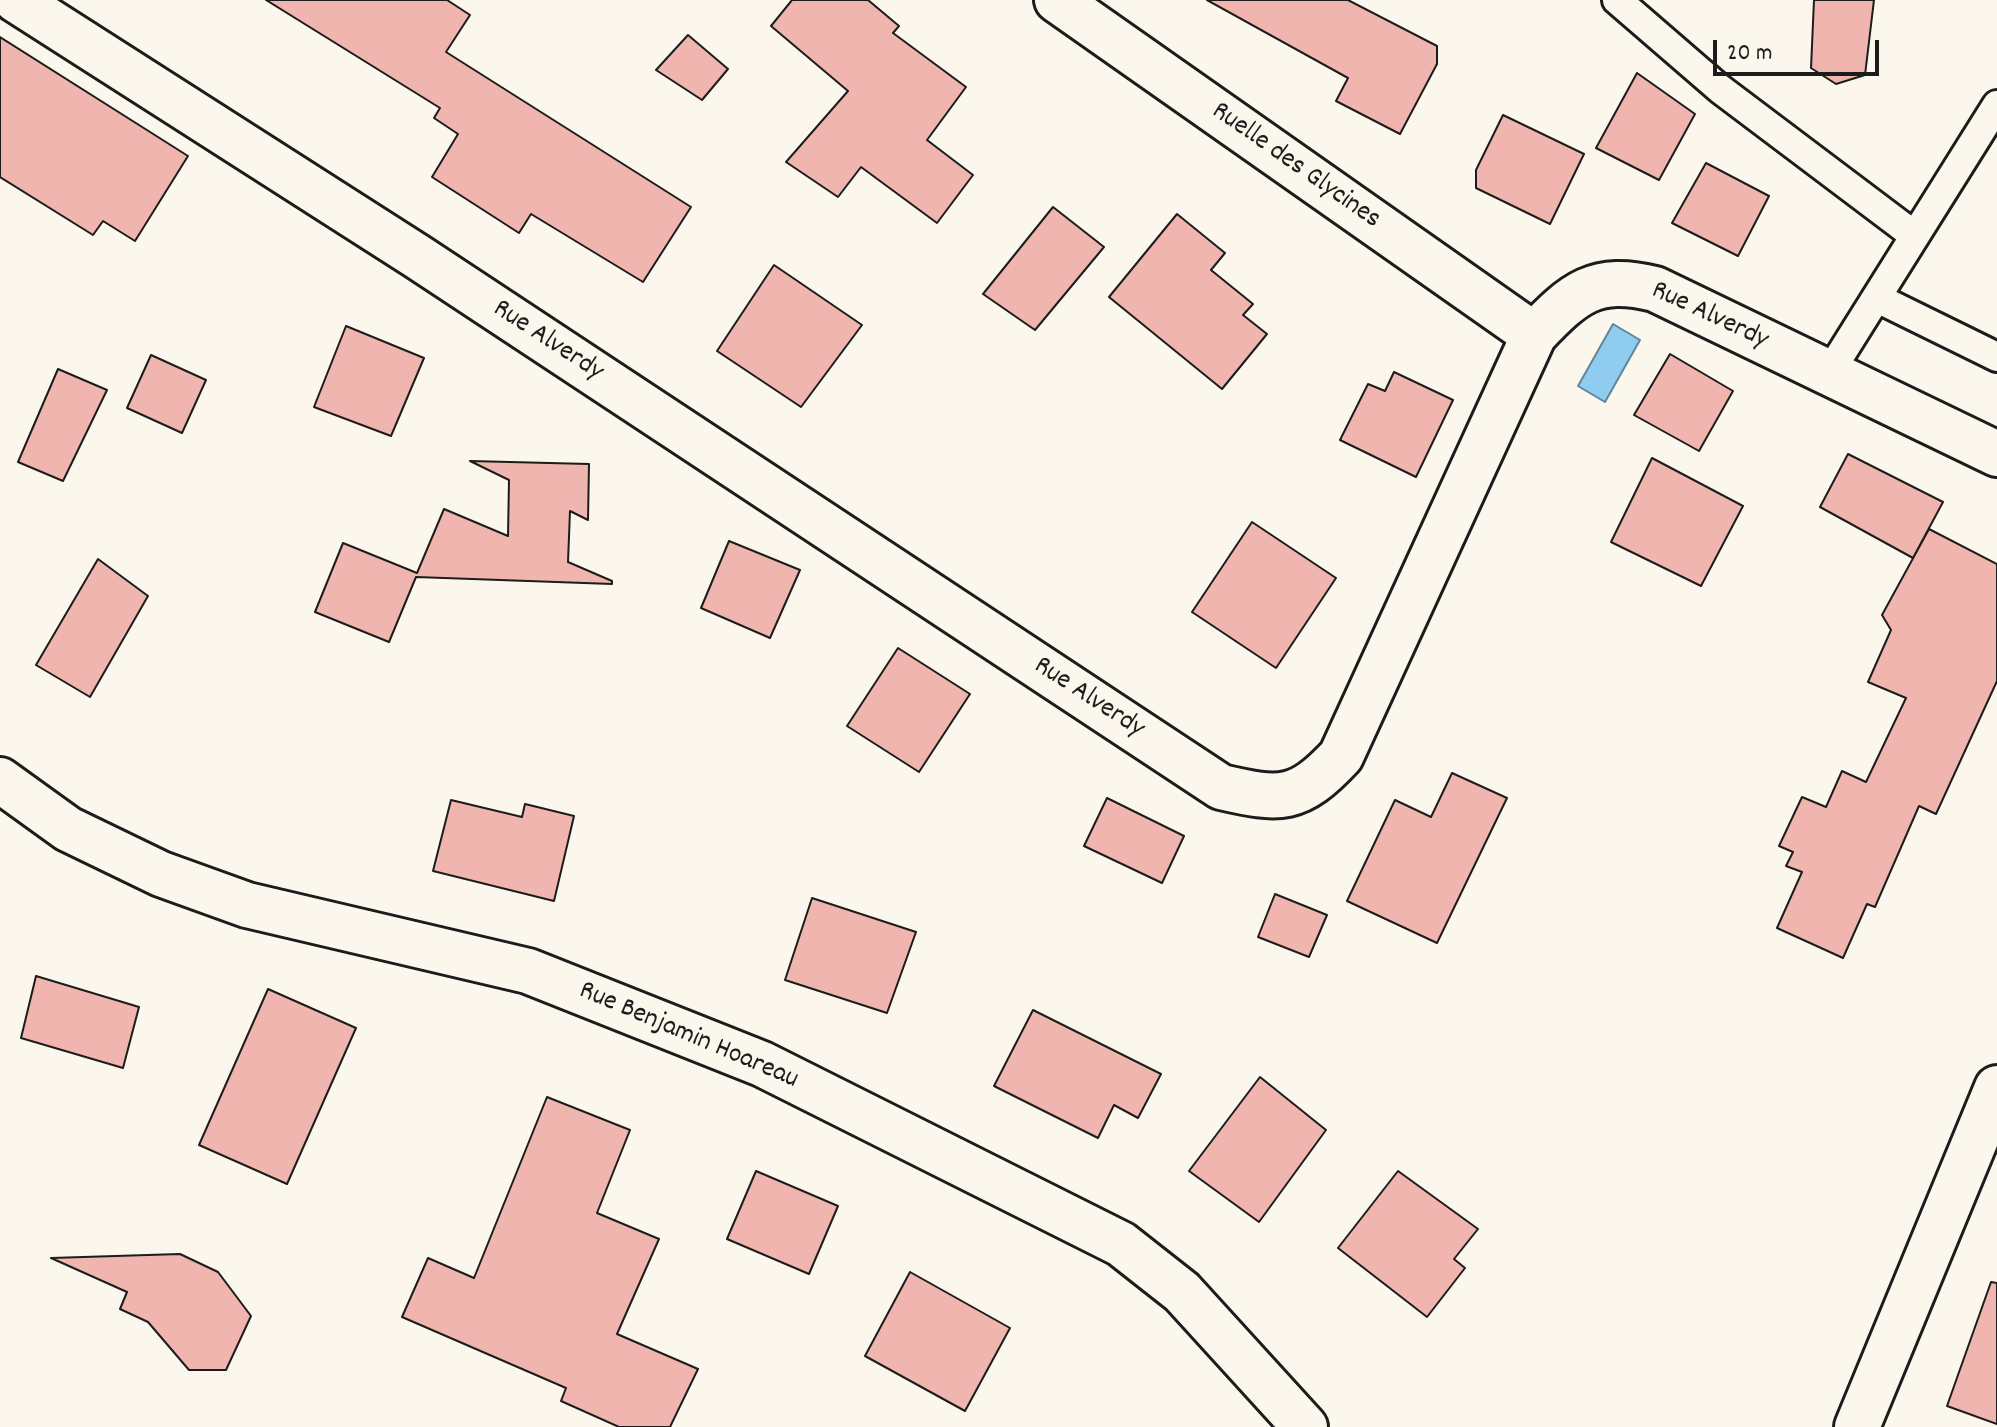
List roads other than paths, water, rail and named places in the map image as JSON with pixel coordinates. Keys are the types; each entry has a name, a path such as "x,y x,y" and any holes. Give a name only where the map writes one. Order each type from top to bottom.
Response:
{"street":[{"name":"Rue Alverdy","path":"16,0 431,265 1221,787 1256,795 1290,795 1318,781 1341,756 1534,335 1569,298 1595,286 1624,281 1655,289 1997,454"},
{"name":"Ruelle des Glycines","path":"1057,0 1534,335"},
{"name":"Rue Benjamin Hoareau","path":"0,780 68,829 161,874 247,905 528,971 762,1064 1121,1244 1182,1292 1305,1427"},
{"path":"1857,1427 1997,1088"}],"lane":[{"path":"1617,0 1720,89 1915,236"},
{"path":"1829,373 1915,236 1988,140 1997,105"},
{"path":"1877,298 1997,357"}],"water":[{"path":"1613,324 1640,340 1605,402 1578,386"}]}
